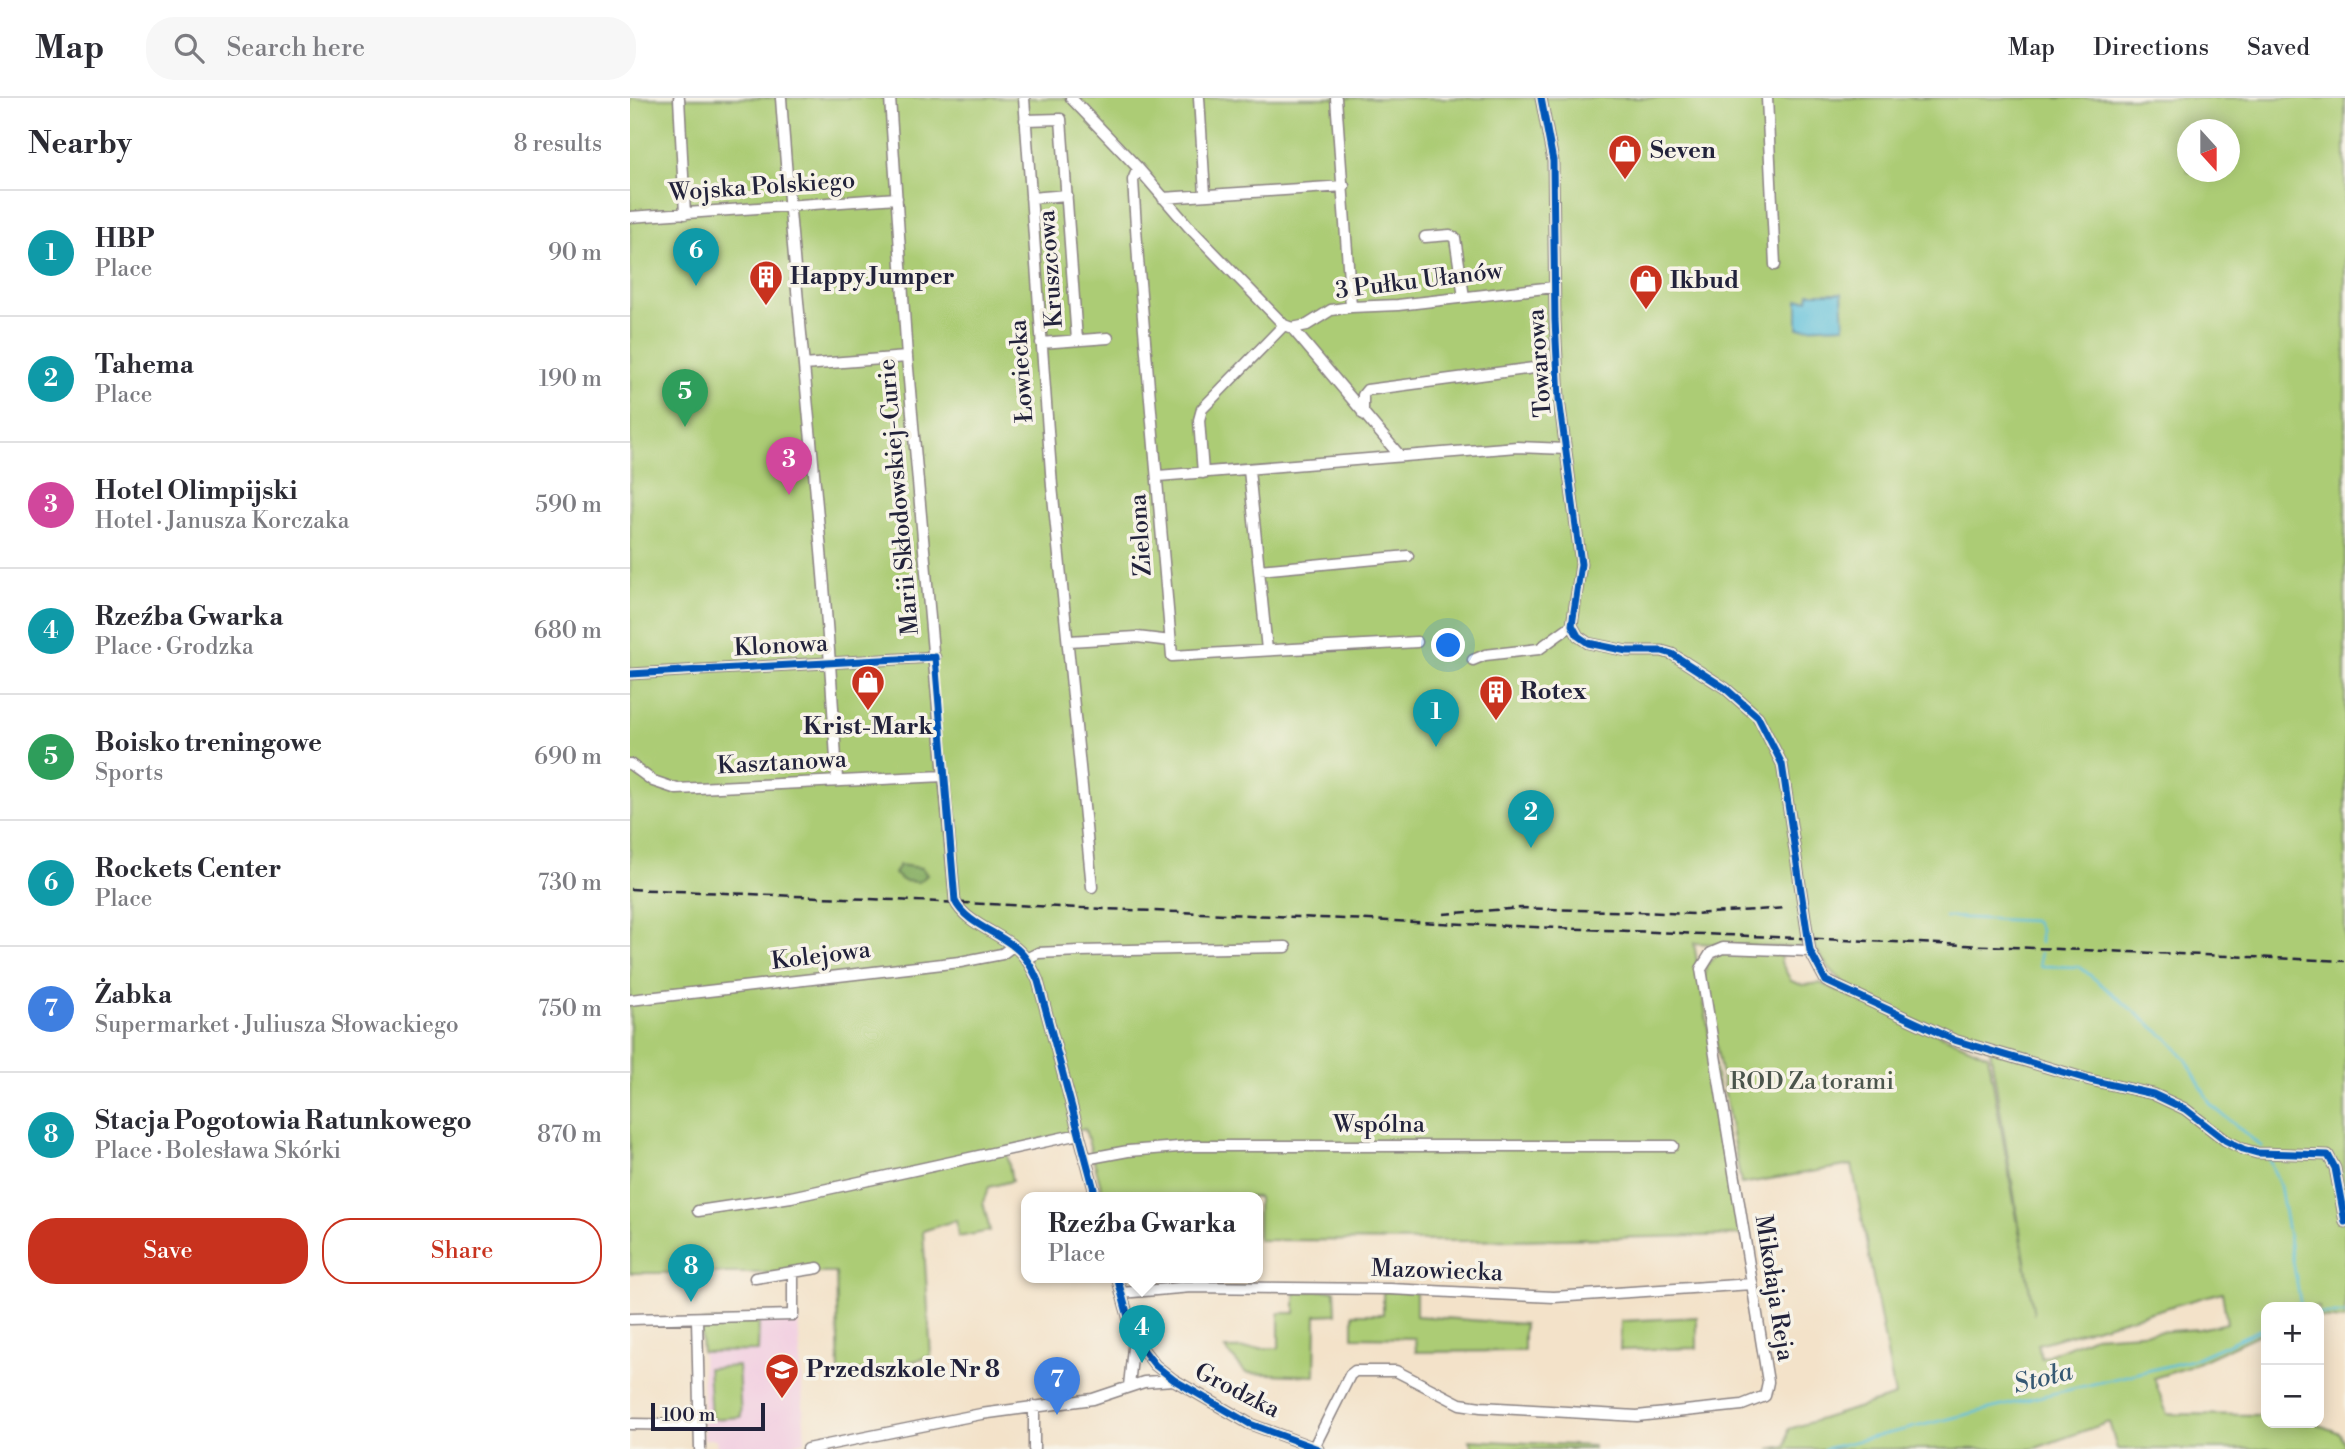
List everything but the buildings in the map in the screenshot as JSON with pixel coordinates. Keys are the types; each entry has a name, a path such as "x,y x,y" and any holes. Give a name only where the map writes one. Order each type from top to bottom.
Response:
{"street":[{"path":"679,98 685,214"},
{"path":"782,98 789,206 832,662 837,780"},
{"name":"Marii Skłodowskiej-Curie","path":"890,98 907,357 955,901 964,913 1013,946"},
{"name":"Łowiecka","path":"1024,98 1041,344 1092,887"},
{"path":"1071,98 1163,198 1288,326 1398,453"},
{"path":"1199,98 1205,194"},
{"path":"1336,98 1351,307"},
{"name":"Towarowa","path":"1541,98 1553,161 1557,365 1581,564 1572,625"},
{"path":"1767,98 1775,265"},
{"name":"Kruszcowa","path":"1025,120 1060,119 1077,340"},
{"name":"Zielona","path":"1138,168 1133,180 1137,246 1171,641"},
{"path":"1163,198 1344,186"},
{"name":"Kruszcowa","path":"1031,198 1067,195"},
{"name":"Wojska Polskiego","path":"630,217 897,198"},
{"path":"1425,237 1450,235 1455,238 1464,297"},
{"name":"3 Pułku Ułanów","path":"1288,326 1307,325 1331,310 1351,307 1398,305 1554,287"},
{"path":"1203,473 1199,420 1202,410 1288,326"},
{"name":"Kruszcowa","path":"1041,344 1108,338"},
{"path":"804,365 907,357"},
{"path":"1363,414 1363,395 1367,390 1557,365"},
{"path":"1158,476 1249,470 1398,453 1517,447 1566,449"},
{"path":"1249,470 1267,650"},
{"path":"1259,570 1408,556"},
{"path":"1473,660 1485,654 1539,649 1572,625 1578,636 1588,643 1627,651 1662,651 1672,654 1725,688 1758,717 1776,747 1785,775 1810,951 1826,981 1954,1040 2090,1080 2153,1094 2185,1109 2225,1140 2257,1153 2328,1155 2335,1168 2345,1222"},
{"path":"1069,641 1137,637 1171,641 1172,656 1416,642"},
{"name":"Klonowa","path":"630,674 934,656"},
{"name":"Kasztanowa","path":"630,764 653,781 677,789 944,776"},
{"path":"1013,946 1026,959 1038,981 1095,1192"},
{"name":"Kolejowa","path":"630,1000 960,962 1002,954 1013,946"},
{"path":"1026,959 1038,953 1079,951 1286,947"},
{"name":"Mikołaja Reja","path":"1316,1448 1350,1375 1355,1371 1396,1371 1460,1404 1481,1407 1637,1416 1754,1402 1765,1396 1768,1381 1701,969 1711,953 1724,948 1810,951"},
{"path":"698,1211 791,1197 1079,1134"},
{"name":"Wspólna","path":"1085,1159 1128,1151 1191,1146 1673,1146"},
{"path":"755,1278 818,1268"},
{"path":"630,1319 793,1315 793,1274"},
{"name":"Grodzka","path":"1118,1283 1134,1338 1149,1359 1174,1380 1250,1424 1316,1448"},
{"name":"Mazowiecka","path":"1121,1293 1160,1287 1203,1287 1390,1289 1554,1297 1752,1284"},
{"path":"697,1319 700,1449"},
{"path":"1129,1386 1134,1338"},
{"path":"807,1449 1034,1406 1093,1399 1129,1386 1174,1380"},
{"path":"1034,1406 1034,1449"},
{"path":"630,1424 700,1425"}],"shaded area":[{"path":"798,1319 805,1442 765,1449 717,1449 716,1439 704,1439 702,1352 757,1351 759,1320"}],"green space":[{"name":"ROD Za torami","path":"630,98 2345,98 2345,1320 2324,1318 2324,1302 2261,1302 2261,1333 2186,1368 2154,1378 2167,1414 2261,1415 2261,1428 2324,1427 2340,1433 2345,1446 2341,1449 2117,1449 2109,1422 2033,1449 1769,1449 1786,1446 1789,1429 1895,1396 1852,1165 1741,1184 1704,978 1706,965 1720,952 1780,952 1781,962 1791,981 1802,985 1820,983 1988,1055 2034,1315 1990,1049 1890,1011 1845,984 1827,966 1814,945 1801,944 1798,948 1694,943 1743,1235 1465,1241 1263,1240 1263,1192 1103,1192 1085,1129 1006,1148 1012,1181 989,1187 983,1202 990,1231 958,1237 956,1220 923,1231 931,1356 897,1366 839,1374 836,1273 630,1273","holes":["2222,1292 2227,1323 2199,1329 2094,1336 2041,1358 2038,1344"]},
{"path":"899,865 922,868 927,875 919,882 904,881 894,874"},
{"path":"1335,1290 1336,1314 1316,1315 1315,1376 1246,1373 1225,1349 1279,1348 1279,1313 1295,1313 1295,1292"},
{"path":"1383,1291 1416,1292 1416,1316 1524,1324 1524,1351 1416,1352 1415,1338 1353,1337 1353,1314 1383,1314"},
{"path":"1697,1317 1697,1348 1620,1350 1621,1321"},
{"path":"759,1320 758,1351 702,1352 700,1324 703,1322"},
{"path":"738,1366 741,1417 711,1419 708,1368"},
{"path":"1469,1440 1593,1446 1593,1449 1473,1449"}],"water":[{"path":"1809,293 1842,293 1844,326 1798,328 1798,300 1808,299"}],"waterway":[{"path":"1945,917 2034,921 2040,929 2040,943"},
{"path":"2040,953 2040,966 2080,967 2169,1040 2186,1059 2211,1105 2262,1147"},
{"path":"2269,1159 2280,1186 2300,1302"},
{"name":"Stoła","path":"2324,1314 2345,1314"},
{"name":"Stoła","path":"1824,1449 2192,1360 2261,1329"}],"railway":[{"path":"630,889 2345,961"},
{"path":"1443,914 1521,908 1694,914 1787,908"}],"cycle path":[{"path":"1541,98 1553,161 1559,399 1581,564 1572,625 1578,636 1588,643 1627,651 1662,651 1672,654 1725,688 1758,717 1782,764 1810,951 1826,981 1954,1040 2090,1080 2153,1094 2185,1109 2225,1140 2243,1149 2257,1153 2328,1155 2335,1168 2345,1222"},
{"path":"630,674 935,657 955,901 966,915 1017,949 1036,976 1095,1192"},
{"path":"1119,1283 1134,1338 1155,1365 1174,1380 1250,1424 1318,1449"}],"place":[{"name":"Seven","path":"1625,181"},
{"name":"Rockets Center","path":"696,286"},
{"name":"Happy Jumper","path":"766,307"},
{"name":"Ikbud","path":"1646,311"},
{"name":"Boisko treningowe","path":"685,427"},
{"name":"Hotel Olimpijski","path":"789,495"},
{"name":"Krist-Mark","path":"868,712"},
{"name":"Rotex","path":"1496,722"},
{"name":"HBP","path":"1436,747"},
{"name":"Tahema","path":"1531,848"},
{"name":"Stacja Pogotowia Ratunkowego","path":"691,1302"},
{"name":"Rzeźba Gwarka","path":"1142,1363"},
{"name":"Przedszkole Nr 8","path":"782,1400"},
{"name":"Żabka","path":"1057,1415"}]}
